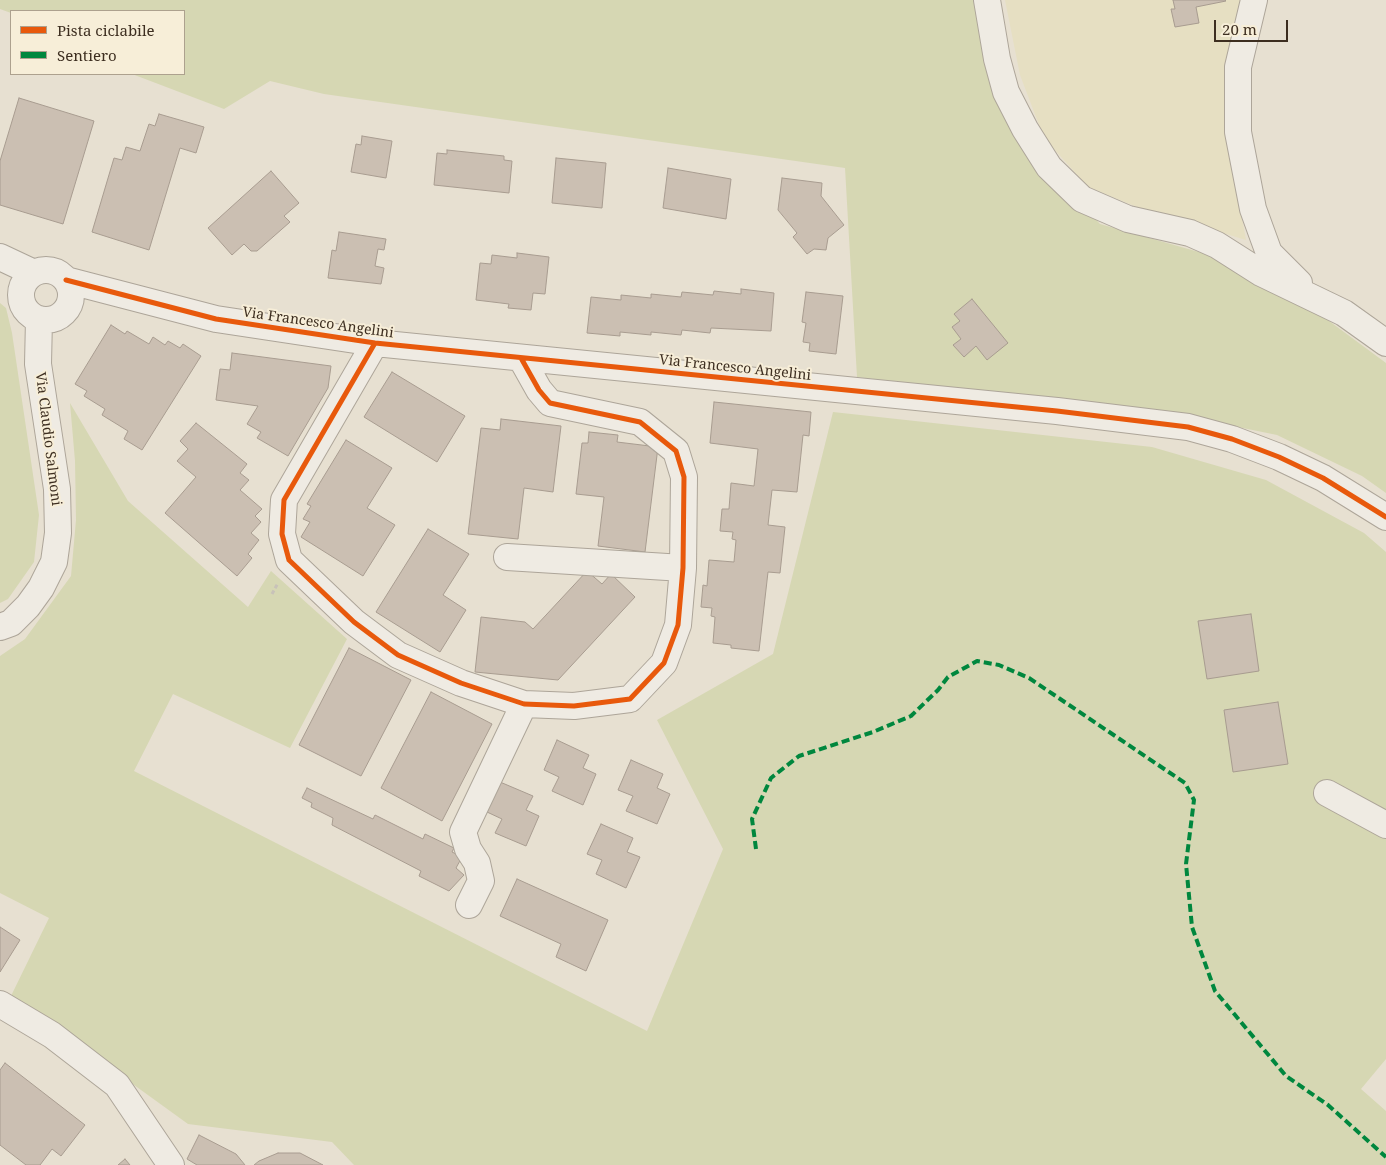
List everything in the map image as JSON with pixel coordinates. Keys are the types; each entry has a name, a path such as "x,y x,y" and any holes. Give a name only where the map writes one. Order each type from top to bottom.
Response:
{"street":[{"path":"987,0 997,59 1006,92 1025,129 1049,167 1082,199 1128,219 1190,233 1217,245 1261,273 1344,313 1386,343"},
{"path":"1254,0 1238,67 1238,132 1253,208 1269,252 1286,272 1321,301"},
{"name":"Via Francesco Angelini","path":"0,257 28,282 50,270 60,274 68,293 153,302 182,312 252,326 375,344 1057,411 1188,428 1232,438 1279,457 1323,478 1386,517"},
{"path":"0,269 28,282 25,308 30,314 40,319 57,318 68,293"},
{"name":"Via Claudio Salmoni","path":"0,627 11,623 41,588 54,562 58,532 54,463 38,364 40,319"},
{"path":"375,344 284,500 282,534 289,560 354,622 398,655 461,683 524,704 574,706 630,699 664,664 678,625 683,568 684,477 676,451 640,422 550,402 539,390 522,358"},
{"path":"506,557 683,568"},
{"path":"469,905 481,881 477,863 468,849 463,832 524,704"},
{"path":"1327,794 1386,824"},
{"path":"0,1004 52,1035 117,1085 171,1165"}],"shaded area":[{"path":"1005,0 1244,0 1235,37 1225,124 1246,240 1137,207 1088,187 1044,138 1020,75"}],"green space":[{"path":"0,0 981,0 1021,137 1100,224 1206,254 1302,301 1386,363 1386,493 1362,476 1277,435 1194,418 857,377 845,168 324,94 270,81 224,109 135,75 185,75 185,10 10,10 10,13 0,9"},
{"path":"0,303 6,308 12,333 39,515 34,562 8,599 0,603"},
{"path":"70,403 128,501 248,607 271,571 347,639 290,748 173,694 134,771 647,1031 723,849 657,720 773,654 833,412 1152,447 1266,480 1364,533 1386,552 1386,1059 1361,1089 1386,1111 1386,1165 354,1165 332,1142 188,1124 11,996 49,918 0,893 0,656 25,639 71,576 76,520 75,461"}],"building":[{"path":"1173,0 1226,1 1196,7 1199,23 1175,27 1171,9 1175,9"},
{"path":"19,98 94,121 63,224 0,205 0,161"},
{"path":"159,114 204,127 196,153 180,148 149,250 92,232 114,158 122,160 126,147 140,151 149,124 155,126"},
{"path":"362,136 392,141 386,178 351,172 356,144 361,145"},
{"path":"447,150 504,156 504,160 512,161 509,193 434,185 437,153 447,154"},
{"path":"556,158 606,163 602,208 552,203"},
{"path":"668,168 731,179 726,219 663,208"},
{"path":"271,171 299,203 284,216 290,222 257,251 251,251 244,244 232,255 208,228"},
{"path":"782,178 822,183 821,196 844,225 828,238 826,250 814,249 807,254 793,237 797,233 778,210"},
{"path":"339,232 386,239 384,250 378,249 375,266 384,268 381,284 328,278 332,250 336,251"},
{"path":"517,253 549,257 545,294 533,293 531,310 508,308 509,304 476,300 480,263 491,264 492,255 517,258"},
{"path":"741,289 774,293 771,331 711,328 710,333 682,330 681,335 651,332 651,335 620,332 620,336 587,333 591,297 621,300 621,295 651,298 651,294 681,297 682,292 713,295 714,291 741,294"},
{"path":"806,292 843,296 836,354 809,351 810,343 803,342 806,323 802,322"},
{"path":"972,299 1008,343 987,360 976,346 964,357 953,345 961,339 952,327 960,321 954,314"},
{"path":"111,325 125,334 127,331 149,344 153,337 165,345 168,341 180,348 183,344 201,356 142,450 124,439 128,431 102,415 105,409 84,396 87,391 75,384"},
{"path":"232,353 331,366 328,388 288,456 257,438 261,432 247,424 258,406 216,400 220,369 230,370"},
{"path":"392,372 465,416 437,462 364,417"},
{"path":"714,402 811,412 809,436 803,435 797,492 772,490 768,525 785,527 780,573 768,572 759,651 731,648 731,645 713,643 715,617 711,616 712,608 701,607 703,585 707,586 709,560 734,562 736,540 732,539 733,532 720,531 722,509 729,509 731,483 754,486 758,449 710,443"},
{"path":"501,419 561,426 553,492 524,488 518,539 468,534 481,428 500,430"},
{"path":"196,423 247,464 240,473 249,480 240,490 262,509 255,516 261,522 251,533 259,540 248,554 252,558 237,576 165,513 196,477 177,461 188,449 180,441"},
{"path":"589,432 618,435 617,442 658,447 645,552 598,546 604,497 576,494 582,443 588,443"},
{"path":"346,440 392,468 367,508 395,525 363,576 301,537 310,522 303,519 311,506 307,504"},
{"path":"428,529 469,554 443,595 466,610 440,652 376,612"},
{"path":"587,571 602,584 611,574 635,597 558,680 475,672 481,617 525,622 533,629"},
{"path":"1251,614 1259,671 1207,679 1198,621"},
{"path":"349,648 411,680 361,776 299,745"},
{"path":"431,692 492,724 442,821 381,788"},
{"path":"1278,702 1288,764 1233,772 1224,710"},
{"path":"557,740 589,755 583,768 596,774 583,805 552,791 559,777 544,770"},
{"path":"631,760 663,774 657,788 670,794 657,824 626,811 633,796 618,790"},
{"path":"500,782 533,796 526,810 539,816 526,846 495,833 502,819 487,812"},
{"path":"307,788 373,819 375,815 423,839 425,834 454,848 452,852 462,857 456,868 464,875 449,891 419,876 421,871 332,825 333,818 311,807 312,803 302,798"},
{"path":"601,824 633,838 627,852 640,857 626,888 596,874 602,860 587,854"},
{"path":"517,879 608,920 586,971 556,957 561,944 500,916"},
{"path":"0,927 20,940 0,972"},
{"path":"5,1063 85,1125 61,1156 52,1149 40,1165 26,1165 0,1145 0,1070"},
{"path":"199,1135 236,1154 245,1165 197,1165 187,1159"},
{"path":"278,1153 300,1153 323,1165 254,1165"},
{"path":"125,1159 130,1165 118,1165"}],"marked path":[{"path":"756,849 752,819 771,778 799,756 873,732 911,716 938,690 948,677 977,661 999,665 1029,678 1185,783 1194,800 1186,864 1192,927 1215,991 1286,1076 1328,1105 1386,1157"}],"cycle path":[{"path":"66,280 216,319 375,343 1057,411 1188,427 1232,439 1279,457 1323,478 1386,517"},
{"path":"375,343 284,500 282,534 289,560 354,622 398,655 461,683 524,704 574,706 630,699 664,663 678,625 683,568 684,477 676,451 640,422 550,403 539,390 521,358"}]}
